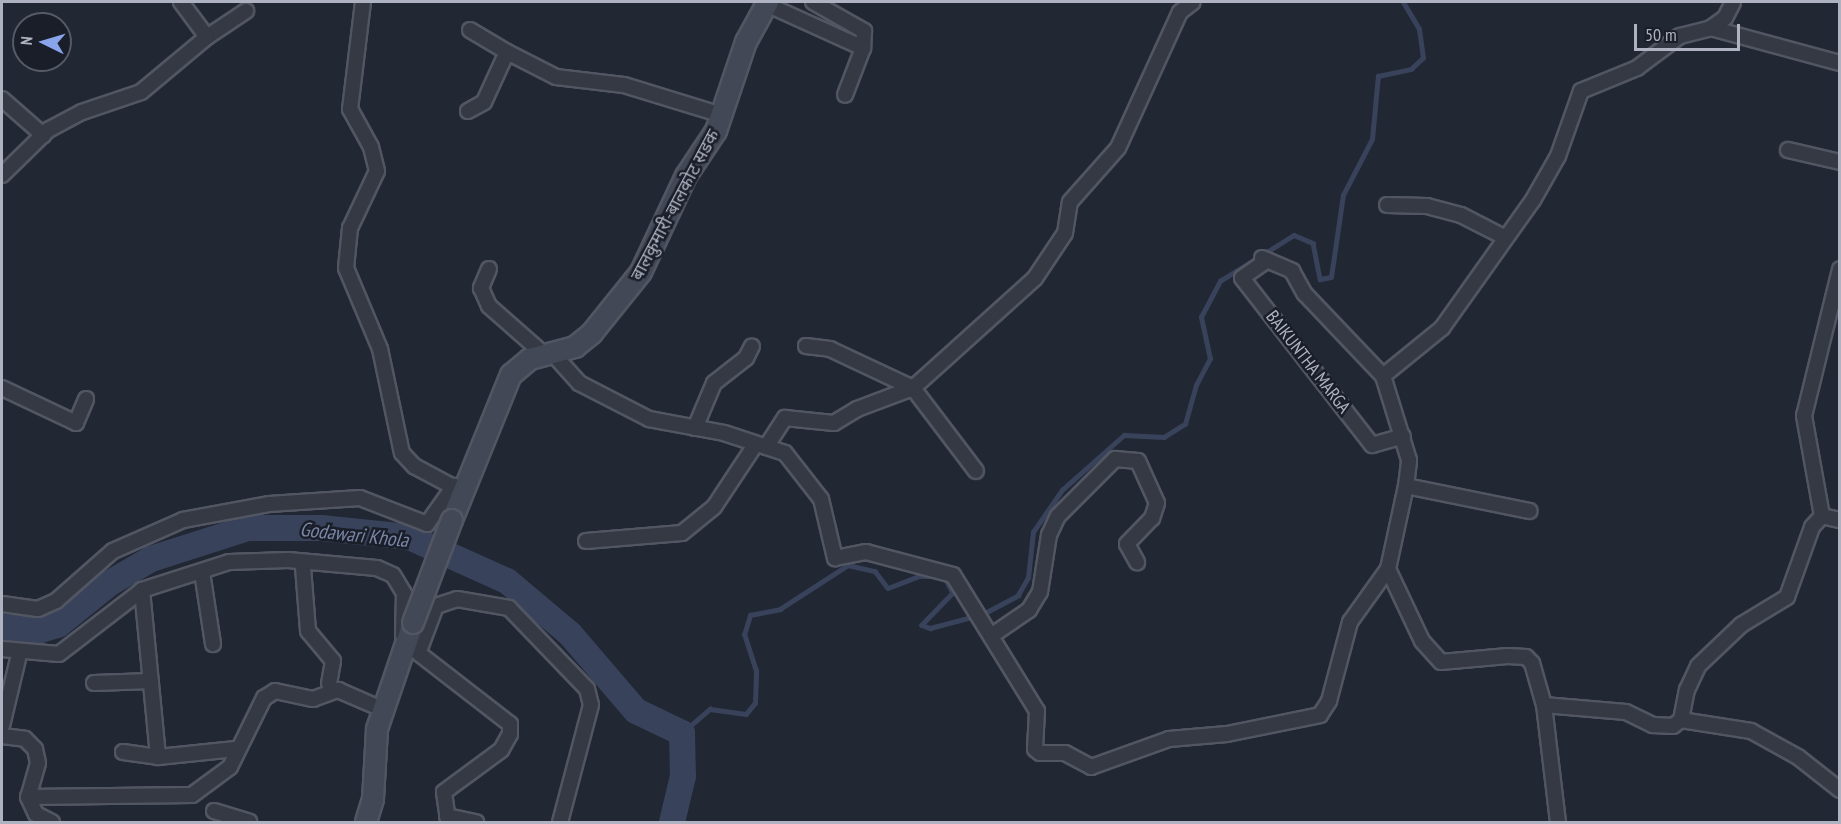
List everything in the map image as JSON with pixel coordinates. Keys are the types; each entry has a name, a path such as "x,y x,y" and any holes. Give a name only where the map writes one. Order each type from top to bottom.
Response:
{"main road":[{"name":"बालकुमारी-बालकोट सडक","path":"414,648 413,623 452,520 459,489 511,375 530,359 550,355 592,333 641,272 686,176 722,115 746,42 767,3"},
{"path":"366,822 373,799 377,729 414,648"}],"street":[{"path":"181,2 207,37"},
{"path":"2,604 27,611 47,605 113,551 183,520 269,504 360,498 428,524 459,489 429,476 402,453 380,349 362,314 346,268 351,228 377,171 371,147 351,109 363,2"},
{"path":"813,2 864,32 863,48 845,95"},
{"path":"586,541 682,532 714,507 760,446 785,418 834,423 856,408 913,388 1048,263 1068,226 1065,209 1118,148 1180,12 1193,2"},
{"path":"489,269 481,288 489,306 550,355 579,383 604,399 649,419 695,428 785,453 810,481 821,499 835,558 866,552 946,572 958,580 1039,717 1035,749 1065,753 1083,765 1100,766 1117,755 1169,739 1227,734 1320,715 1329,701 1350,622 1389,569 1406,486 1409,460 1383,376 1442,328 1549,174 1581,91 1637,68 1680,36 1711,28 1725,18 1733,2"},
{"path":"767,3 863,48"},
{"path":"2,175 43,135 82,112 141,92 207,37 246,11"},
{"path":"1711,28 1839,63"},
{"path":"470,30 555,77 624,86 722,115"},
{"path":"468,111 484,102 507,52"},
{"path":"2,99 43,135"},
{"path":"1788,150 1839,162"},
{"path":"1387,205 1427,206 1461,215 1504,237"},
{"name":"BAIKUNTHA MARGA","path":"1383,376 1305,294 1298,277 1264,259 1242,278 1372,445 1403,436"},
{"path":"1544,705 1626,712 1653,725 1673,726 1681,720 1687,690 1698,666 1741,625 1787,597 1808,536 1822,516 1804,416 1839,269"},
{"path":"695,428 714,383 746,358 752,346"},
{"path":"806,346 830,350 913,388 976,471"},
{"path":"2,388 76,423 86,399"},
{"path":"988,632 1029,610 1040,592 1049,536 1058,516 1115,459 1138,461 1157,503 1152,518 1127,543 1137,562"},
{"path":"1406,486 1530,511"},
{"path":"1822,516 1839,520"},
{"path":"2,649 59,654 142,590 230,562 288,560 377,568 393,575 404,593 403,635 414,648 510,724 510,734 501,750 444,792 447,819 476,822"},
{"path":"303,567 308,631 333,661 329,684"},
{"path":"1389,569 1422,641 1438,660 1526,657 1544,705 1558,822"},
{"path":"202,572 213,644"},
{"path":"142,590 158,757"},
{"path":"404,593 436,606"},
{"path":"414,648 436,606 457,598 509,608 587,688 591,705 560,822"},
{"path":"2,726 18,659"},
{"path":"94,683 151,681"},
{"path":"28,796 192,795 230,767 236,749 264,698 275,691 313,699 338,690 384,710"},
{"path":"1681,720 1751,731 1798,758 1839,790"},
{"path":"2,736 26,739 35,749 38,763 28,796 36,814 52,822"},
{"path":"123,752 158,757 236,749"},
{"path":"214,811 249,822"}],"waterway":[{"path":"945,578 953,593 922,625 930,628 983,614 1018,595 1028,578 1033,532 1062,490 1124,435 1164,437 1185,424 1196,385 1210,359 1201,317 1220,281 1294,235 1313,243 1320,279 1331,277 1343,195 1372,139 1378,76 1411,69 1423,58 1419,29 1403,2"},
{"name":"Godawari Khola","path":"2,627 40,630 58,625 110,583 151,559 248,528 321,528 409,537 507,581 570,634 636,711 682,733 683,776 672,822"},
{"path":"682,733 710,709 746,714 755,703 756,671 744,635 750,615 780,609 848,565 875,571 888,588 917,577 936,577"}]}
